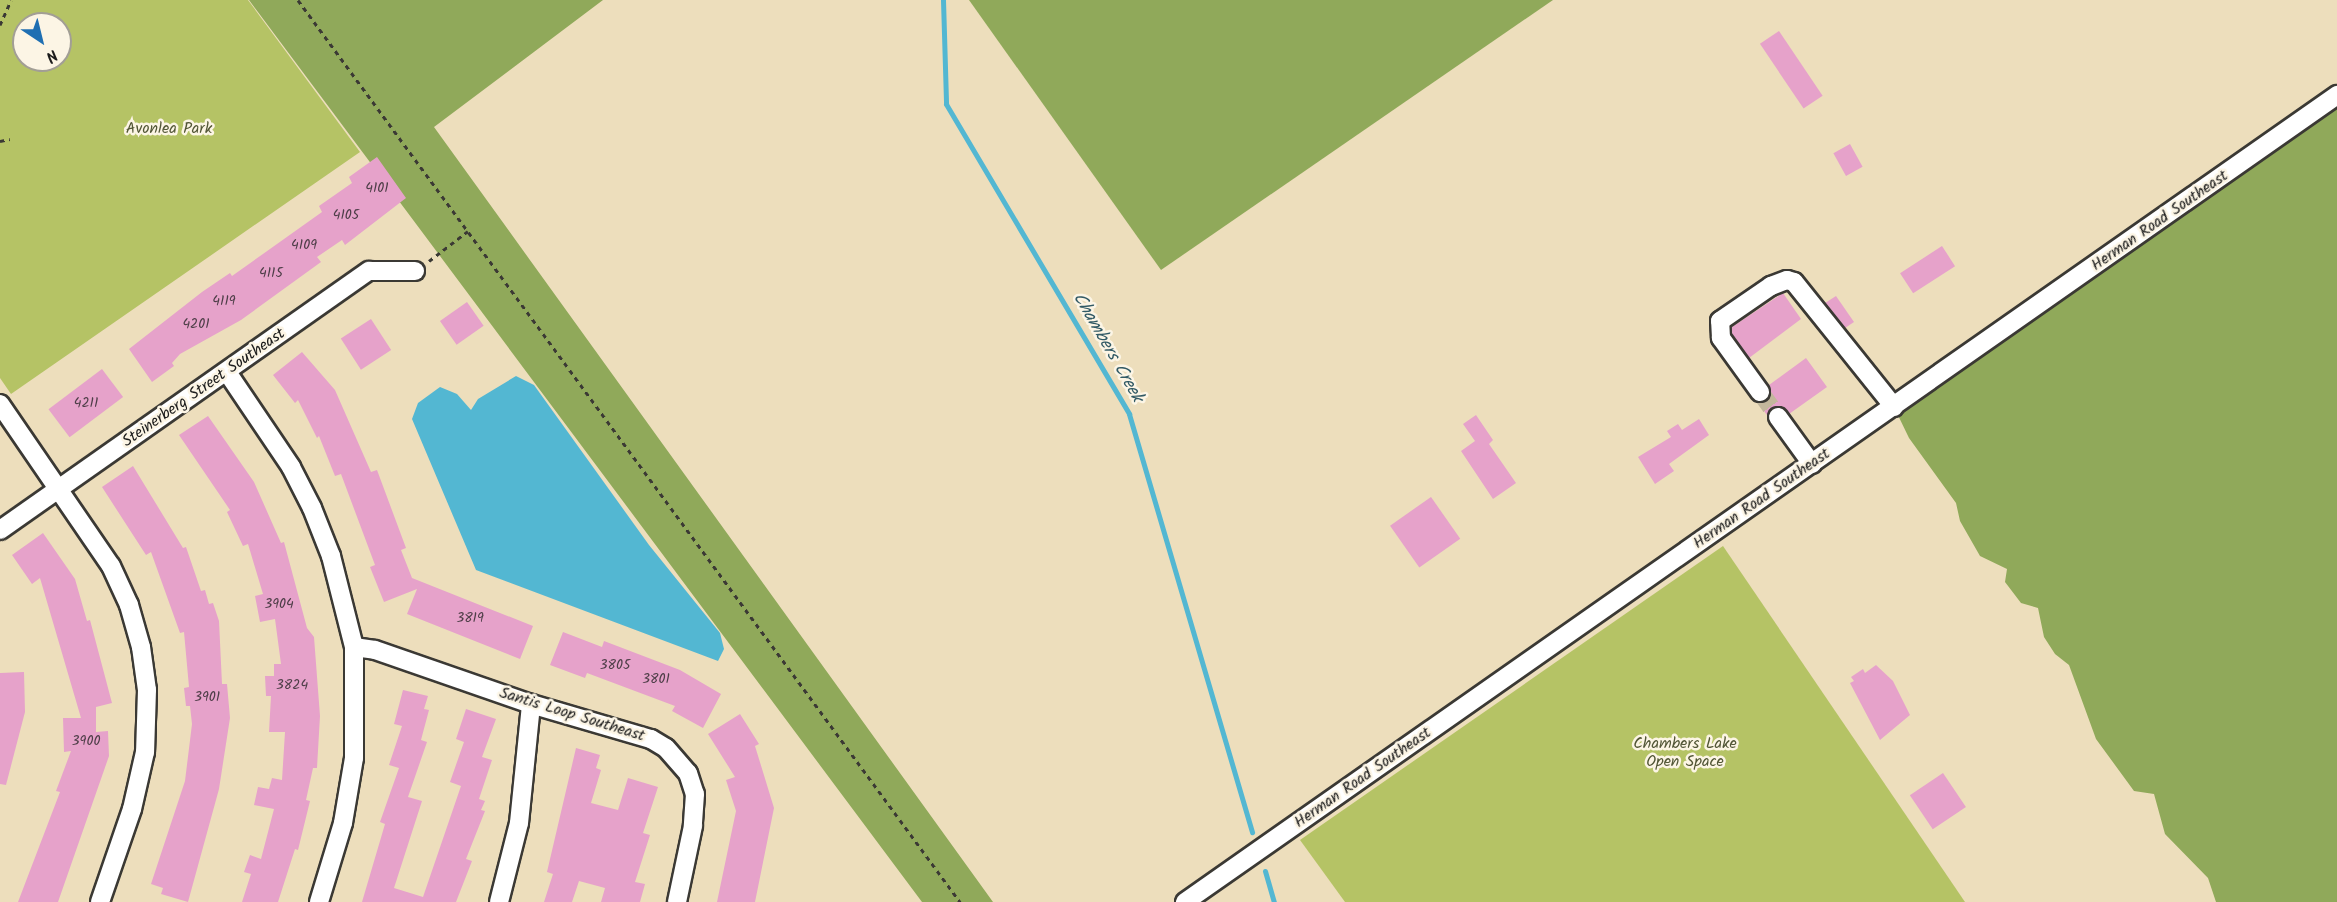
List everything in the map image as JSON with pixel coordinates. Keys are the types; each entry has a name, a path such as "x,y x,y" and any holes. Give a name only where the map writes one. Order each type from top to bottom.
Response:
{"street":[{"name":"Herman Road Southeast","path":"1185,902 2337,95"},
{"name":"Steinerberg Street Southeast","path":"0,530 369,271 415,271"},
{"path":"1760,392 1721,338 1720,321 1771,286 1787,280 1794,282 1894,407"},
{"path":"227,372 291,467 312,508 331,556 354,647 354,758 340,833 319,902"},
{"path":"0,404 121,585 136,626 147,690 147,736 141,772 100,902"},
{"path":"1778,417 1812,464"},
{"name":"Santis Loop Southeast","path":"354,647 375,650 531,704 651,739 681,761 693,784 695,808 677,902"},
{"path":"499,902 519,823 531,704"}],"path":[{"path":"0,25 11,0"},
{"path":"298,0 960,902"},
{"path":"0,141 10,139"},
{"path":"415,271 468,231"}],"green space":[{"name":"Avonlea Park","path":"0,0 248,0 360,152 11,394 0,378"},
{"path":"249,0 603,0 434,127 993,902 922,902"},
{"path":"969,0 1553,0 1161,270"},
{"path":"2337,95 2337,902 2216,902 2208,878 2165,834 2154,794 2134,791 2096,739 2069,665 2055,654 2044,637 2038,608 2021,603 2005,582 2007,569 1980,556 1960,521 1956,503 1909,438 1894,407"},
{"name":"Chambers Lake Open Space","path":"1723,546 1965,902 1345,902 1300,840"}],"water":[{"path":"516,376 534,385 649,545 720,633 724,649 718,661 476,570 412,419 418,403 440,387 457,394 471,410 478,399"}],"building":[{"path":"1779,31 1823,96 1804,109 1760,44"},
{"path":"1850,144 1863,167 1846,176 1833,153"},
{"path":"377,157 406,198 345,245 342,240 317,257 321,262 241,320 180,354 172,363 174,366 152,382 129,349 202,292 230,273 232,276 322,212 319,206 352,183 349,177"},
{"path":"1942,246 1955,266 1913,293 1900,273"},
{"path":"1783,293 1801,319 1749,358 1732,334 1732,327"},
{"path":"1836,296 1854,322 1845,328 1825,303"},
{"path":"467,302 484,326 457,345 440,321"},
{"path":"371,319 391,350 361,370 341,339"},
{"path":"302,352 335,390 371,472 377,470 406,548 401,550 412,578 533,626 520,659 407,614 417,589 384,602 370,567 375,565 341,474 335,476 319,436 317,438 298,400 295,403 273,375"},
{"path":"1806,358 1827,387 1789,414 1777,406 1767,415 1758,403 1770,397 1769,385"},
{"path":"102,369 123,397 70,437 48,409"},
{"path":"1476,415 1493,440 1489,444 1516,483 1493,499 1461,451 1475,441 1463,424"},
{"path":"208,416 254,482 281,543 284,542 307,628 314,637 320,716 317,768 313,768 306,800 310,801 298,850 295,849 278,902 242,902 251,874 244,872 250,855 261,859 274,809 254,805 258,787 269,789 272,778 282,780 285,732 269,732 271,696 266,696 265,676 274,676 274,664 281,664 275,619 260,622 255,596 263,594 248,544 243,546 227,512 230,510 179,435"},
{"path":"1699,419 1709,435 1669,464 1674,471 1655,484 1638,457 1671,437 1667,431 1678,424 1682,430"},
{"path":"133,466 183,548 186,547 201,591 205,590 209,604 213,603 219,621 222,684 227,684 230,718 219,789 188,902 161,894 163,888 151,884 185,781 192,724 190,706 186,706 184,688 189,687 184,632 180,633 151,552 146,555 102,487"},
{"path":"1431,497 1460,539 1419,567 1390,526"},
{"path":"43,533 75,579 87,621 90,620 112,703 96,707 96,732 108,731 109,756 58,902 18,902 60,792 56,791 71,751 64,752 63,718 81,718 40,578 32,584 12,555"},
{"path":"563,632 602,647 604,641 680,670 721,694 703,728 672,711 675,706 587,673 585,678 550,665"},
{"path":"1876,665 1893,681 1910,715 1880,740 1850,683 1854,681 1851,677 1863,669 1865,673"},
{"path":"24,672 25,712 6,785 0,784 0,673"},
{"path":"403,690 428,696 424,709 429,710 421,740 427,742 408,797 422,801 394,888 423,897 461,786 450,782 464,742 456,739 466,709 496,719 482,757 492,760 479,799 485,801 481,810 485,811 466,859 472,861 456,902 362,902 385,824 380,822 399,768 389,765 402,726 394,724"},
{"path":"740,714 759,744 755,746 774,808 755,902 717,902 736,811 726,780 735,777 708,734"},
{"path":"576,748 600,755 596,768 601,770 591,803 618,810 628,778 658,787 643,833 650,835 635,882 645,884 640,902 601,902 605,888 579,881 572,902 544,902 553,874 547,872"},
{"path":"1943,773 1966,807 1933,829 1910,795"}],"waterway":[{"name":"Chambers Creek","path":"943,0 946,104 1129,414 1252,832"},
{"name":"Chambers Creek","path":"1265,871 1274,902"}],"tunnel":[{"path":"1760,392 1778,417"}]}
